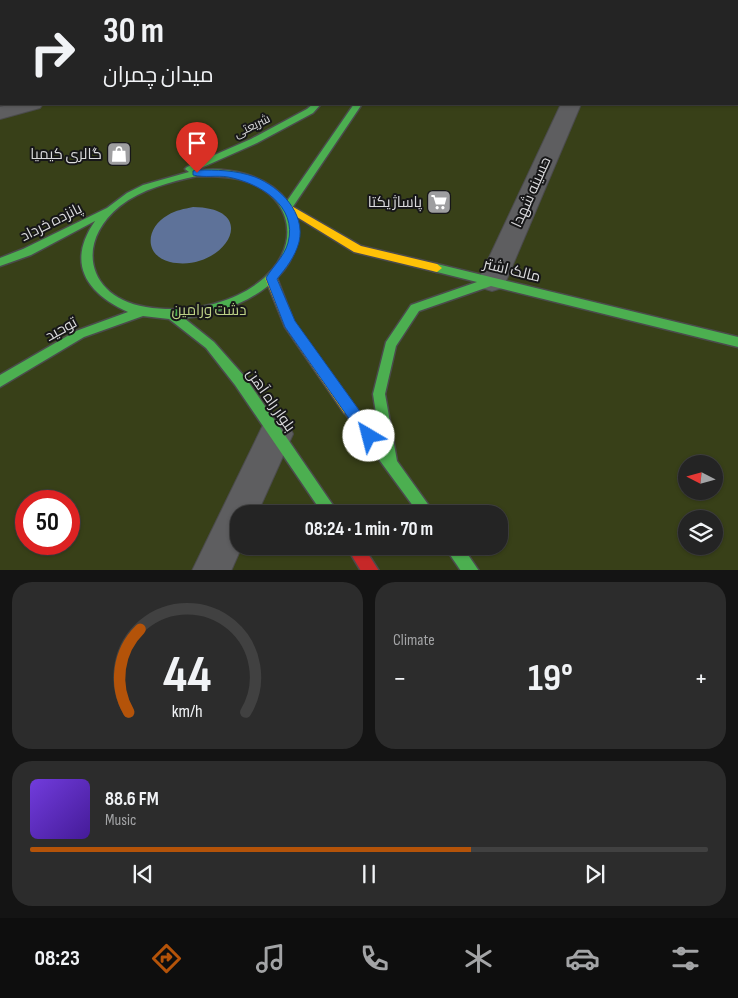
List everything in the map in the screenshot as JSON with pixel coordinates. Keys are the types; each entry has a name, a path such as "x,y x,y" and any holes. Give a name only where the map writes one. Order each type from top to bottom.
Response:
{"main road":[{"name":"شریعتی","path":"168,178 254,141 310,111 315,105"},
{"path":"288,207 357,105"},
{"path":"197,173 226,173 243,177 273,191 288,207 294,223 294,241 286,260 271,278 244,297 210,311 173,316 141,312 114,302 96,286 87,266 88,245 97,225 114,206 139,190 168,178 197,173"},
{"name":"پانزده خرداد","path":"0,262 72,230 114,206"},
{"name":"مالک اشتر","path":"288,207 358,248 738,342"},
{"path":"271,278 289,324 327,380 421,505"},
{"path":"390,464 379,394 390,344 415,308 492,281"},
{"name":"توحید","path":"0,382 80,334 141,312"},
{"name":"بلوار راه آهن","path":"173,316 210,345 240,381 326,505"},
{"path":"360,555 371,570"},
{"path":"459,555 471,570"}],"street":[{"path":"0,113 29,105"},
{"name":"حسینه شهدا","path":"492,281 571,105"},
{"path":"211,570 276,434"}],"green space":[{"name":"دشت ورامین","path":"0,105 738,105 738,570 0,570"}],"water":[{"path":"193,207 215,210 227,218 231,228 228,239 219,250 206,259 189,263 170,262 161,258 152,247 152,233 155,226 171,213"}],"traffic: fast":[{"path":"190,169 254,141 310,111 316,105"},
{"path":"288,207 357,105"},
{"path":"197,173 240,176 268,188 279,198 287,209 292,221 291,247 285,260 275,274 258,289 237,300 213,309 187,314 161,314 136,310 115,301 97,286 89,273 87,252 94,230 116,204 130,195 163,181 197,173"},
{"path":"0,262 27,252 106,211"},
{"path":"437,268 738,342"},
{"path":"390,460 379,394 390,345 415,308 492,281"},
{"path":"0,382 80,334 141,312"},
{"path":"173,316 210,345 240,381 326,505"},
{"path":"349,409 421,505"},
{"path":"459,555 470,570"}],"traffic: slow":[{"path":"288,207 358,249 437,268"},
{"path":"271,278 289,324 349,409"}],"traffic: jam":[{"path":"360,555 370,570"}],"place":[{"name":"گالری کیمیا","path":"119,154"},
{"name":"پاساژ یکتا","path":"439,202"}],"route":[{"path":"197,173 226,173 252,180 273,191 288,207 294,223 294,241 286,260 271,278 289,324 327,380 369,436"}]}
